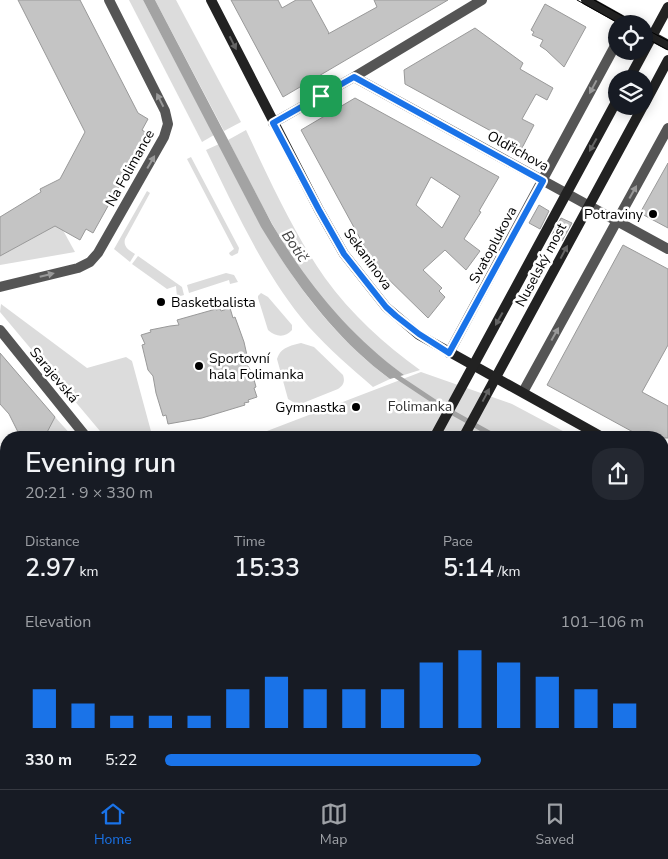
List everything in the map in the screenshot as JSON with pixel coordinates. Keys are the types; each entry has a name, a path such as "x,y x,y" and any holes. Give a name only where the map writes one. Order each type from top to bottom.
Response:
{"main road":[{"name":"Sekaninova","path":"211,0 319,210 350,261 386,307 419,334 449,353 592,431"},
{"path":"586,0 612,15"},
{"path":"634,70 668,7"},
{"path":"653,37 668,45"},
{"name":"Nuselský most","path":"653,87 668,60"},
{"name":"Nuselský most","path":"438,431 609,115"},
{"name":"Nuselský most","path":"467,431 638,115"}],"street":[{"name":"Na Folimance","path":"0,287 78,268 90,262 98,253 164,138 168,124 165,111 109,0"},
{"path":"273,123 482,0"},
{"name":"Svatoplukova","path":"449,353 608,59"},
{"name":"Oldřichova","path":"354,77 668,250"},
{"path":"523,392 668,128"},
{"name":"Sarajevská","path":"0,330 81,431"}],"green space":[{"path":"129,0 143,0 214,135 202,142"},
{"path":"155,0 176,0 241,122 224,131"},
{"path":"246,130 292,225 325,278 369,328 420,370 404,375 387,363 341,320 301,271 273,226 228,140"},
{"path":"219,144 251,208 289,271 335,329 352,347 390,379 373,387 324,343 293,307 252,242 206,150"},
{"path":"191,157 239,248 238,253 232,256 229,253 234,249 187,159"},
{"path":"147,191 150,193 125,239 126,246 135,254 130,262 114,249"},
{"path":"59,223 75,252 0,265 0,256"},
{"path":"138,256 182,287 184,295 177,297 176,286 167,289 132,264"},
{"path":"226,273 234,275 238,282 230,284 229,280 189,293 187,285"},
{"path":"261,293 268,297 292,325 292,330 289,333 280,336 268,330 258,298"},
{"path":"1,304 87,368 126,357 132,361 151,431 100,431 0,312"},
{"path":"301,343 314,347 343,375 344,381 338,389 298,405 288,399 277,359 283,349"},
{"name":"Folimanka","path":"421,372 512,404 563,431 267,431"},
{"path":"55,417 68,431 48,431"}],"shaded area":[{"path":"143,0 155,0 285,246 314,287 347,325 404,375 390,379 352,347 318,310 288,270 261,227"}],"building":[{"path":"18,0 80,0 138,113 148,119 142,130 148,134 93,233 86,229 80,240 55,226 0,256 0,217 41,192 40,189 60,179 85,132"},
{"path":"231,0 278,0 282,8 296,0 311,0 328,34 377,7 374,0 448,0 283,97"},
{"path":"545,4 586,27 564,67 540,46 543,40 532,35 534,32 531,30"},
{"path":"475,28 523,63 520,69 553,88 547,100 536,94 522,119 534,125 522,148 405,84 404,70"},
{"path":"355,98 499,177 479,211 481,212 464,239 480,251 466,270 445,250 423,270 442,288 439,291 445,297 428,318 375,266 301,130","holes":["431,177 460,196 442,228 416,205"]},
{"path":"668,163 668,228 640,213"},
{"path":"539,205 549,211 540,229 529,223"},
{"path":"561,218 572,223 562,241 552,235"},
{"path":"623,245 668,269 668,345 642,392 668,406 668,431 631,431 547,385"},
{"name":"Sportovní hala Folimanka","path":"230,308 244,342 248,360 244,361 252,372 257,397 248,400 249,402 244,403 245,405 202,418 168,424 166,415 163,416 153,376 148,370 142,345 145,344 141,335 151,332 150,330 179,325 177,320 216,309 221,311"},
{"path":"0,353 55,417 48,431 18,431 9,414 0,404"}],"waterway":[{"name":"Botič","path":"393,374 444,408 485,431"}],"tram line":[{"path":"577,0 608,17"},
{"path":"594,0 621,15"},
{"path":"653,33 668,41"},
{"path":"653,42 668,50"}],"place":[{"name":"Potraviny","path":"653,214"},
{"name":"Basketbalista","path":"161,302"},
{"name":"Sportovní hala Folimanka","path":"199,366"},
{"name":"Gymnastka","path":"356,407"}],"route":[{"path":"354,77 543,181 449,353 408,327 386,307 344,254 273,123 321,96 354,77"}]}
